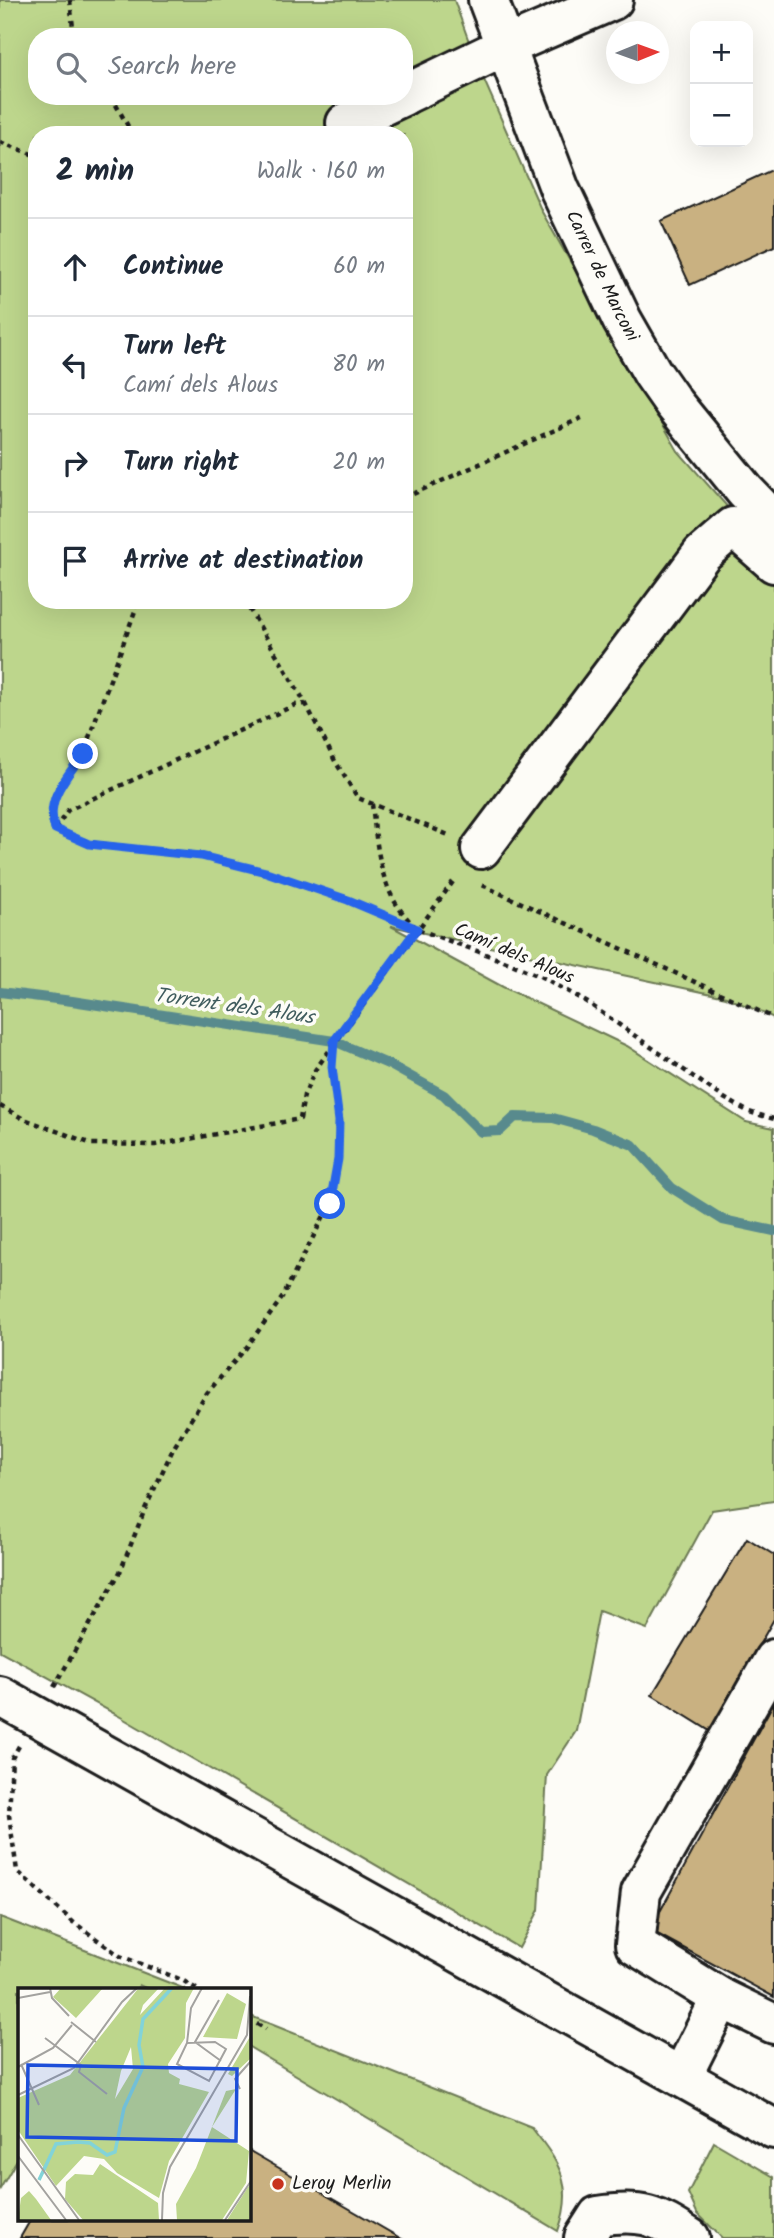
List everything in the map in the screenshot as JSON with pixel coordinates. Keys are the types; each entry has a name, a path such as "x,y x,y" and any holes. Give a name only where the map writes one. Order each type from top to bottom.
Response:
{"street":[{"name":"Carrer de Marconi","path":"488,0 560,190 622,320 674,404 745,491 774,520"},
{"path":"413,91 613,0"},
{"path":"346,123 384,105"},
{"path":"476,871 702,554 733,527 774,563"},
{"path":"774,1659 641,1892 635,1945 721,1998 774,2024"},
{"path":"0,1696 774,2129"},
{"path":"682,2076 721,1998"},
{"path":"584,2238 598,2216 623,2212 659,2218 690,2238"}],"path":[{"path":"70,0 73,28"},
{"path":"116,105 128,126"},
{"path":"0,142 28,153"},
{"path":"413,494 586,416"},
{"path":"55,829 51,818 55,795 83,754 136,609"},
{"path":"249,609 358,798 372,804 476,871 774,1018"},
{"path":"55,829 68,810 295,705 306,704"},
{"path":"372,804 386,882 395,903 417,929"},
{"name":"Camí dels Alous","path":"55,829 89,844 201,856 266,872 348,900 512,964 546,979 588,1003 724,1098 749,1112 774,1119"},
{"path":"0,1106 24,1119 92,1144 156,1145 300,1119 309,1083 334,1041 455,879 476,871"},
{"path":"195,1988 182,1980 120,1956 73,1922 17,1871 9,1815 12,1758 120,1572 173,1449 207,1393 246,1348 282,1298 330,1204 339,1121 332,1067 334,1041"},
{"path":"250,2020 266,2029"}],"green space":[{"path":"0,0 454,0 477,64 542,212 678,451 754,537 774,553 774,1018 726,997 391,926 503,987 627,1046 746,1122 774,1128 774,1501 712,1510 647,1629 599,1611 576,1731 547,1775 539,1910 519,1948 117,1715 0,1651"},
{"path":"0,1917 182,1988 146,1988 139,1985 138,1988 18,1988 18,2158 0,2189"},
{"path":"250,2016 532,2128 557,2164 562,2176 565,2201 558,2231 250,2048"},
{"path":"714,2142 774,2177 774,2238 722,2238 697,2213 688,2193"}],"building":[{"path":"774,169 774,246 690,285 661,221"},
{"path":"747,1538 774,1555 774,1619 710,1731 652,1695"},
{"path":"774,1702 774,1997 650,1930"},
{"name":"Leroy Merlin","path":"250,2151 400,2238 20,2238 30,2220 250,2220"}],"waterway":[{"name":"Torrent dels Alous","path":"0,992 334,1041 390,1065 444,1095 481,1132 500,1131 515,1117 553,1118 593,1129 633,1145 672,1188 723,1220 774,1231"}],"place":[{"name":"Leroy Merlin","path":"278,2184"}],"route":[{"path":"83,754 55,795 51,818 55,829 89,844 201,856 266,872 348,900 417,929 334,1041 332,1067 339,1121 338,1159 330,1204"}]}
